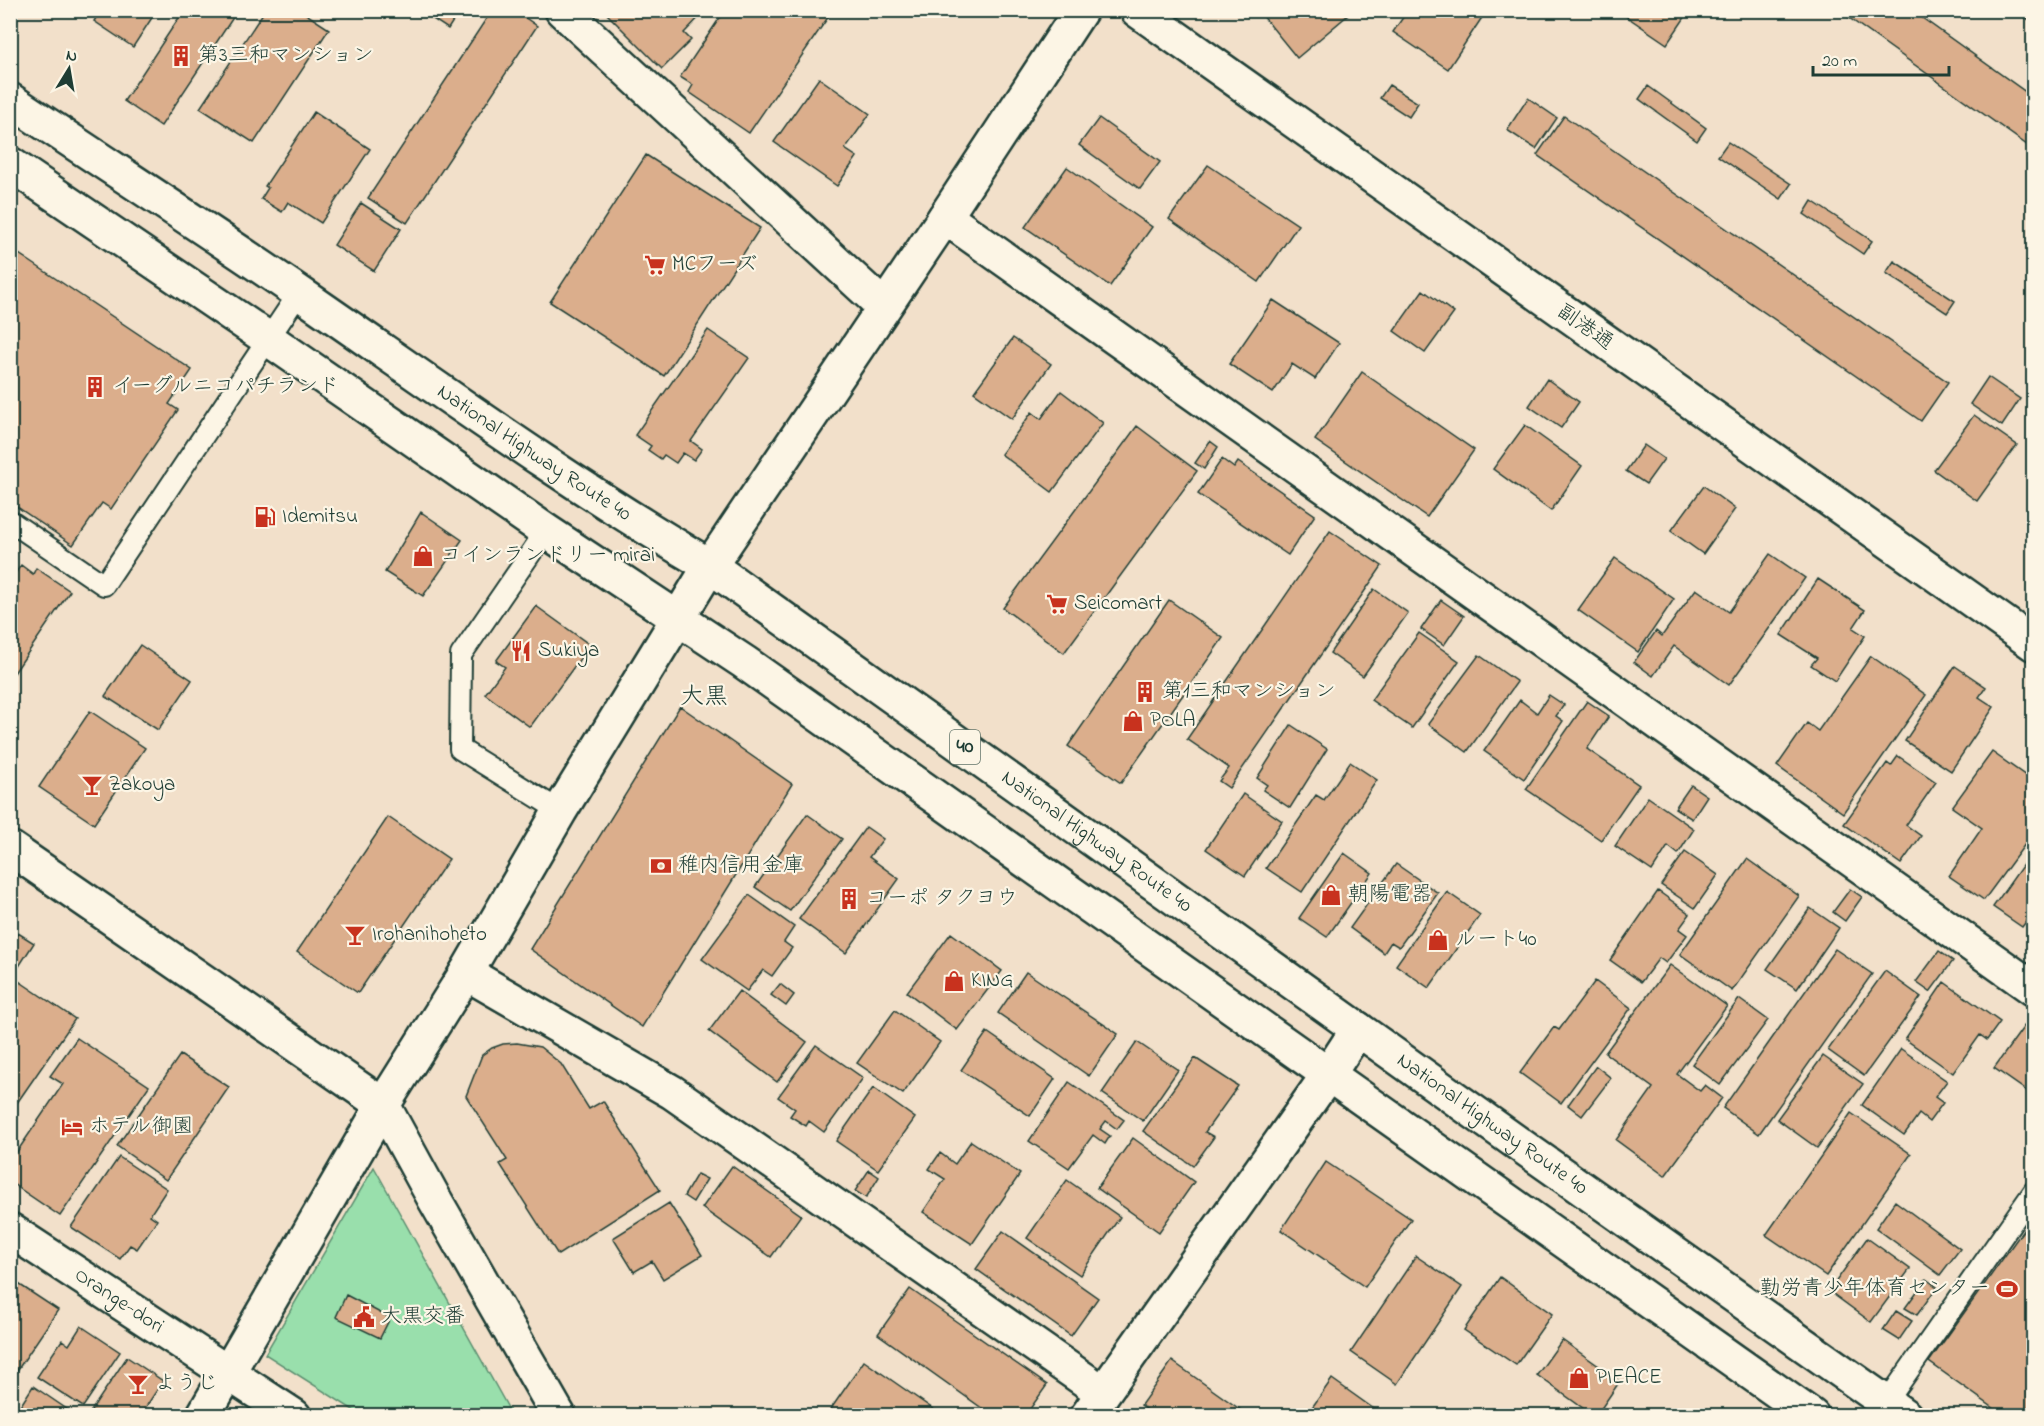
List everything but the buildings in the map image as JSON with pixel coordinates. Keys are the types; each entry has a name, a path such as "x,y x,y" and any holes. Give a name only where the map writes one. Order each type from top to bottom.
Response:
{"main road":[{"path":"562,10 883,306"},
{"path":"203,1416 383,1105 466,973 560,811 710,566 883,306 945,218 1081,10"},
{"name":"副港通","path":"1137,10 2034,644"},
{"name":"National Highway Route 40","path":"10,100 299,293 473,414 648,530 710,566 1890,1411"},
{"path":"10,164 546,531 744,662 1812,1416"},
{"path":"945,218 2034,989"},
{"path":"10,848 383,1105 559,1416"},
{"path":"466,973 672,1092 1093,1409 1358,1029"},
{"name":"Orange-dori","path":"10,1230 294,1416"}],"lane":[{"path":"13,528 104,585 299,293"},
{"path":"546,531 461,655 460,749 560,811"},
{"path":"1890,1411 2034,1191"}],"green space":[{"path":"374,1167 512,1415 361,1415 265,1354"}],"place":[{"name":"第3三和マンション","path":"181,56"},
{"name":"MCフーズ","path":"655,265"},
{"name":"イーグルニコパチランド","path":"95,387"},
{"name":"Idemitsu","path":"265,517"},
{"name":"コインランドリー mirai","path":"423,556"},
{"name":"Seicomart","path":"1057,604"},
{"name":"Sukiya","path":"521,651"},
{"name":"第1三和マンション","path":"1145,692"},
{"name":"POLA","path":"1133,721"},
{"name":"Zakoya","path":"92,785"},
{"name":"稚内信用金庫","path":"661,866"},
{"name":"朝陽電器","path":"1331,895"},
{"name":"コーポ タクヨウ","path":"849,899"},
{"name":"Irohanihoheto","path":"355,935"},
{"name":"ルート40","path":"1438,940"},
{"name":"KING","path":"954,981"},
{"name":"ホテル御園","path":"72,1127"},
{"name":"勤労青少年体育センター","path":"2007,1289"},
{"name":"大黒交番","path":"364,1317"},
{"name":"PIEACE","path":"1579,1378"},
{"name":"ようじ","path":"138,1384"}],"district":[{"name":"大黒","path":"704,697"}]}
